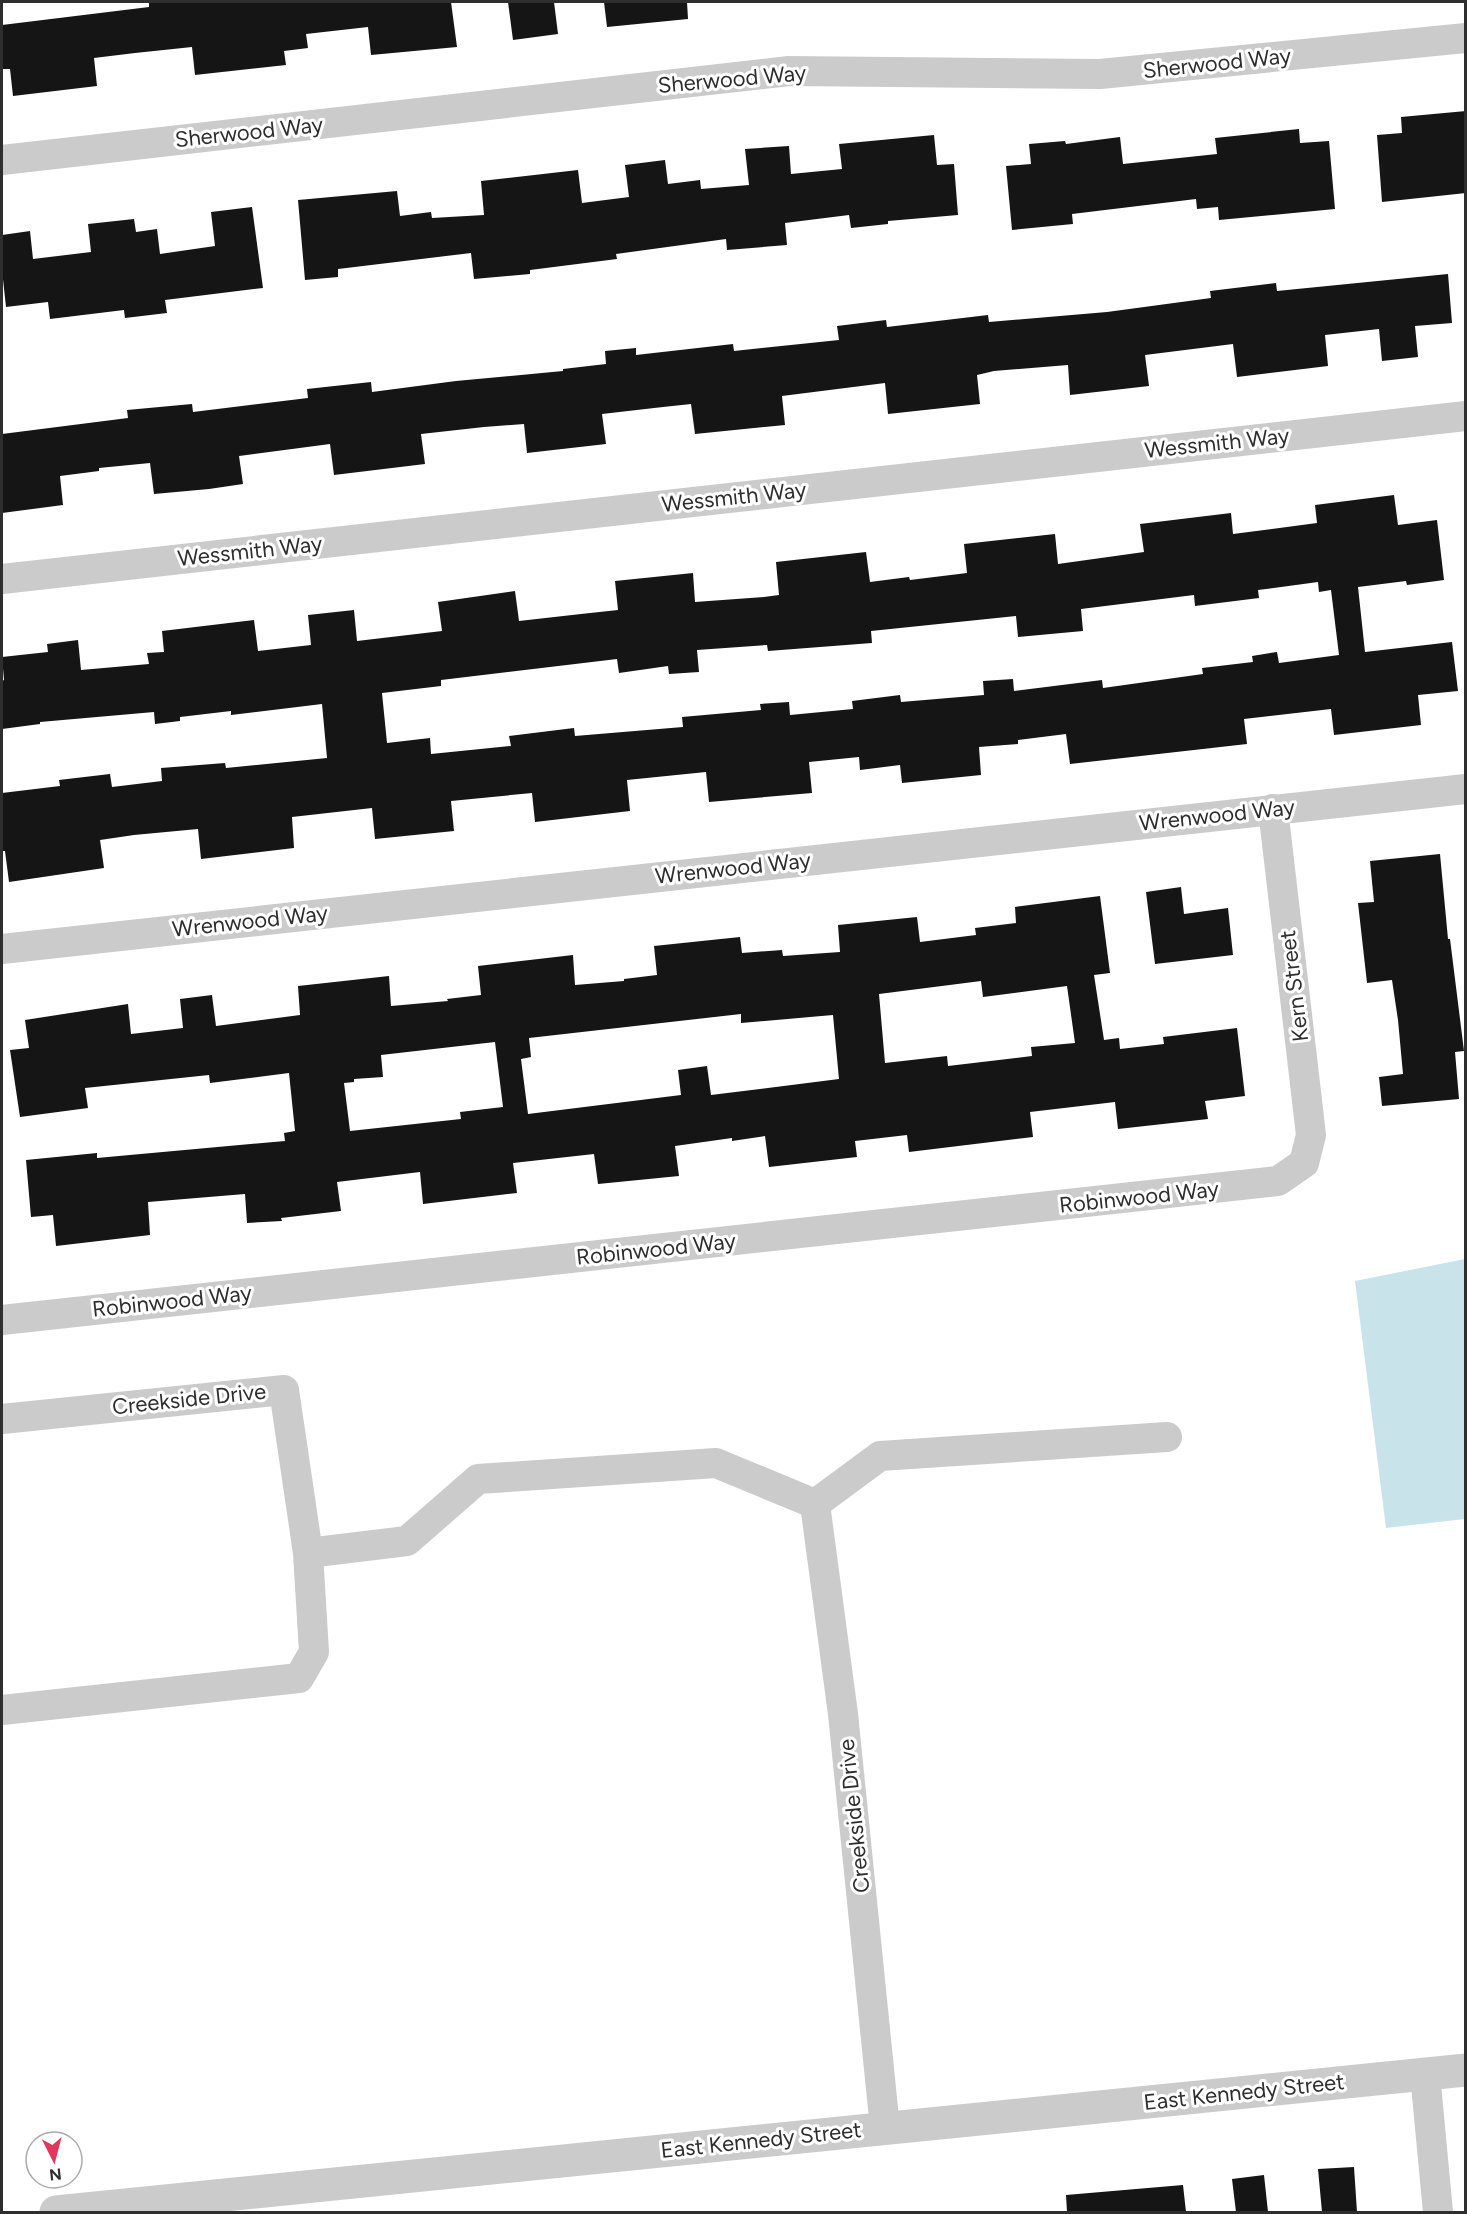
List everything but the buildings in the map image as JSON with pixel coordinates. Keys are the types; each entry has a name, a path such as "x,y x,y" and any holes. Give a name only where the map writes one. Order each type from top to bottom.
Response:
{"street":[{"name":"Sherwood Way","path":"2,160 789,71 1100,74 1466,38"},
{"name":"Wessmith Way","path":"2,579 1466,416"},
{"name":"Wrenwood Way","path":"2,949 1466,789"},
{"name":"Kern Street","path":"1273,809 1311,1135 1304,1163"},
{"name":"Robinwood Way","path":"2,1320 1278,1181 1304,1163"},
{"name":"Creekside Drive","path":"2,1419 284,1390 308,1553 314,1652 299,1678 2,1710"},
{"path":"308,1553 407,1541 478,1479 716,1463 815,1504 879,1456 1167,1437"},
{"name":"Creekside Drive","path":"815,1504 843,1714 885,2128"},
{"name":"East Kennedy Street","path":"56,2212 1466,2070"},
{"path":"1425,2074 1438,2212"}],"water":[{"path":"1465,1259 1465,1519 1386,1528 1355,1281"}]}
